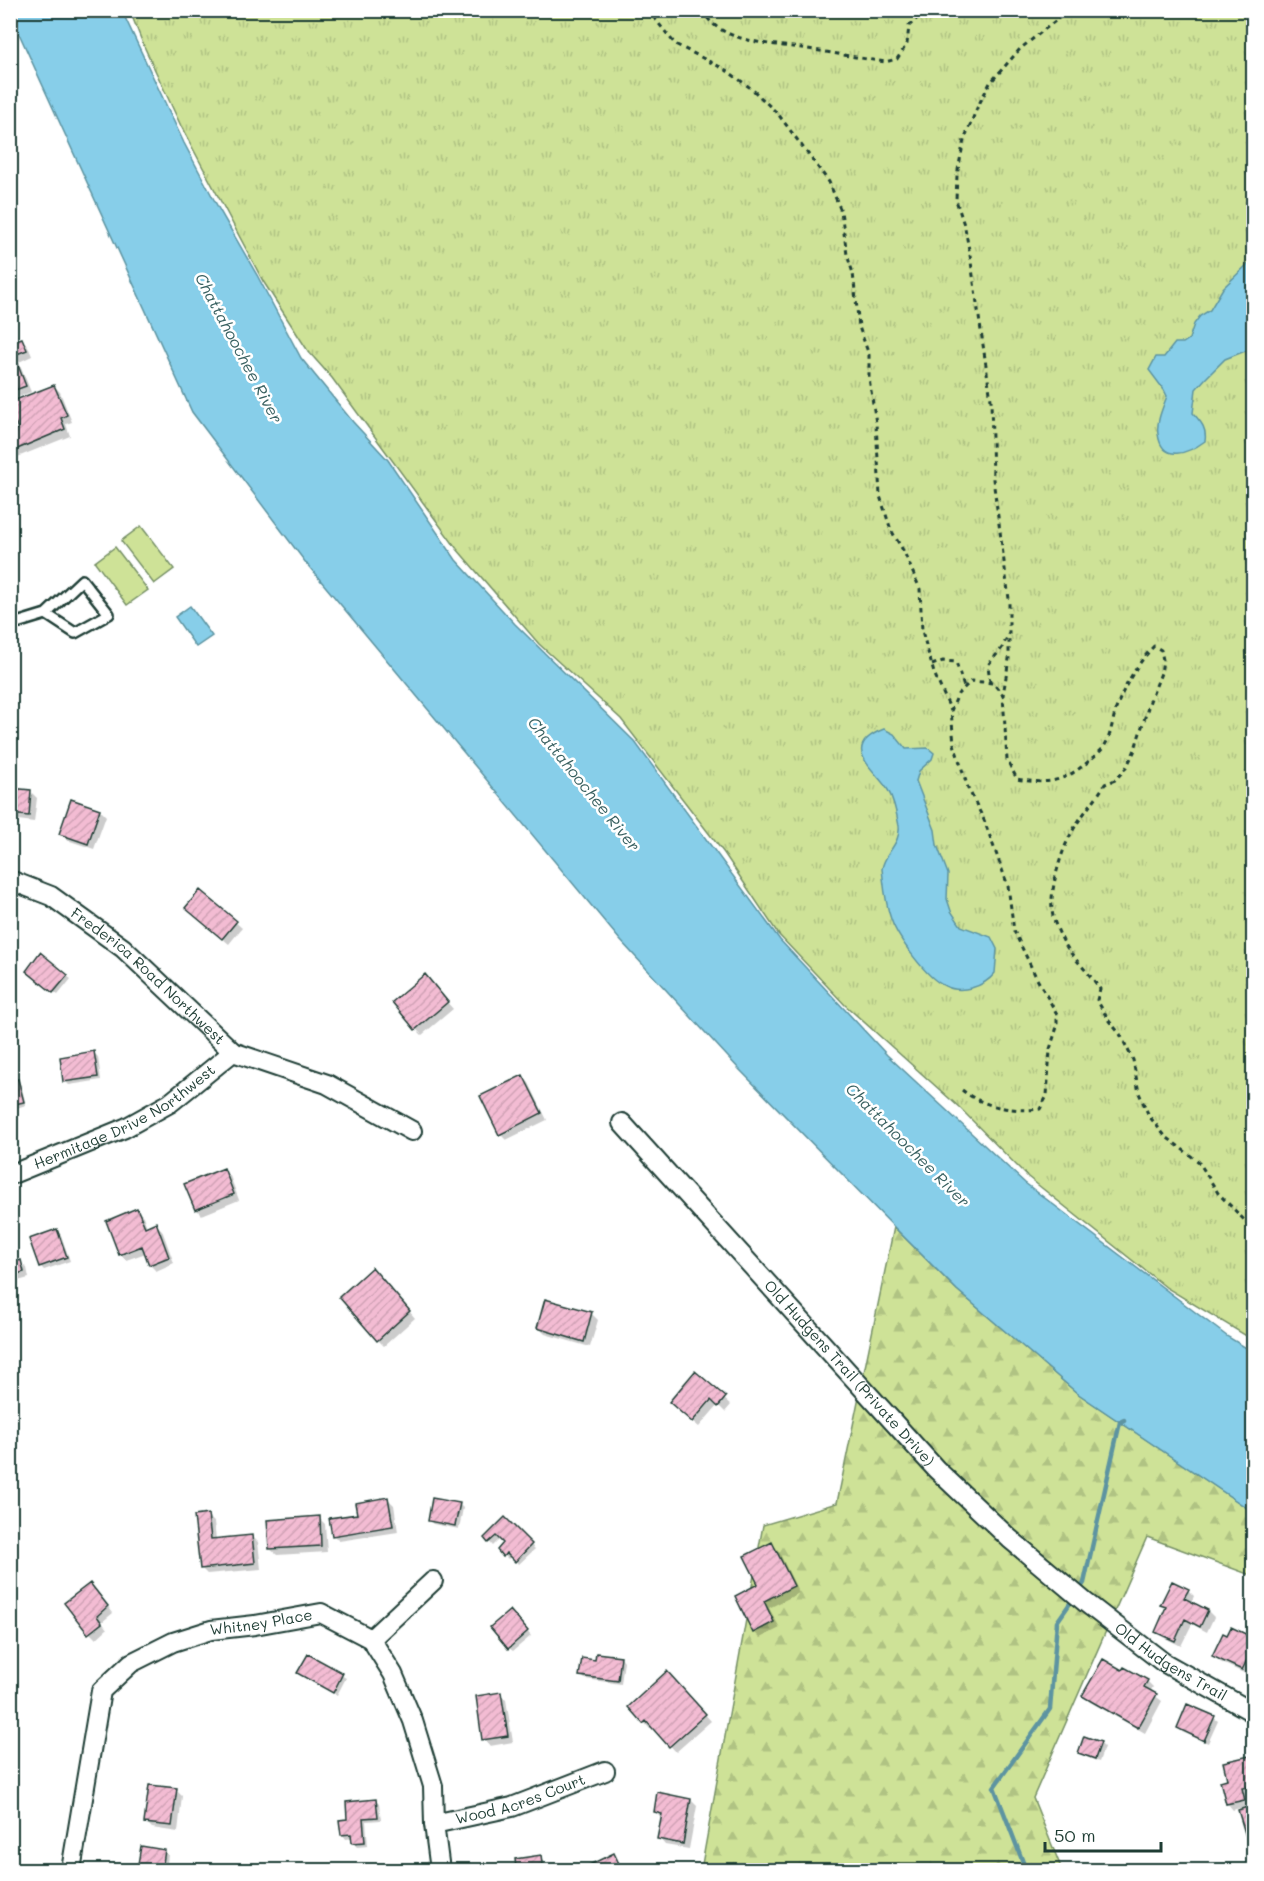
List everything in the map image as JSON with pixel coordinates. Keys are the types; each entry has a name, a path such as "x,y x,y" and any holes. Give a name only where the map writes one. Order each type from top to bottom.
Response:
{"street":[{"name":"Frederica Road Northwest","path":"10,880 51,896 123,948 233,1052 327,1084 412,1131"},
{"name":"Hermitage Drive Northwest","path":"10,1175 125,1128 170,1103 233,1052"},
{"name":"Old Hudgens Trail (Private Drive)","path":"622,1123 936,1469 1010,1539 1088,1604"},
{"path":"433,1581 371,1639 393,1674 413,1721 433,1786 434,1824 440,1870"},
{"name":"Old Hudgens Trail","path":"1088,1604 1163,1662 1254,1713"},
{"name":"Whitney Place","path":"71,1870 101,1691 131,1663 173,1642 211,1630 321,1613 371,1639"},
{"name":"Wood Acres Court","path":"434,1824 512,1807 605,1771"}],"lane":[{"path":"10,625 46,614 82,580 109,614 75,633 46,614"}],"path":[{"path":"648,10 675,44 726,70 752,89 778,114 830,182 842,211 847,255 853,273 858,327 868,355 876,423 880,496 891,530 904,552 920,589 922,631 932,665 951,711 954,744 968,788 984,820 1008,886 1014,931 1057,1014 1058,1027 1050,1049 1047,1096 1040,1109 1026,1111 996,1107 973,1099 962,1090"},
{"path":"703,10 706,17 723,30 744,40 885,62 897,59 907,44 909,26 926,10"},
{"path":"1069,10 1020,49 990,83 964,140 957,175 956,200 965,228 970,255 991,400 993,478 1009,599 1009,659 1003,695 1007,760 1017,779 1037,783 1056,782 1078,769 1102,749 1109,737 1120,697 1137,667 1154,646 1161,650 1163,660 1161,674 1134,752 1126,768 1115,780 1105,784 1070,834 1061,858 1052,909 1056,927 1065,943 1095,981 1100,990 1097,1000 1109,1021 1120,1034 1133,1060 1139,1093 1149,1116 1165,1136 1199,1162 1218,1193 1254,1230"},
{"path":"990,682 988,665 1002,648 1010,629"},
{"path":"932,665 943,661 956,662 964,688"},
{"path":"951,711 958,694 971,681 993,683 1003,695"}],"green space":[{"path":"130,11 1253,11 1253,1340 1167,1288 1028,1177 960,1108 845,1005 779,935 724,853 621,719 539,644 457,549 332,378 308,351 263,281 181,126"},
{"path":"141,526 174,569 154,584 121,541"},
{"path":"115,547 148,590 127,605 95,562"},
{"path":"894,1227 957,1290 1077,1393 1253,1512 1253,1576 1147,1537 1033,1798 1062,1870 701,1870 763,1525 837,1503"}],"water":[{"name":"Chattahoochee River","path":"10,11 122,11 184,143 301,358 353,422 388,460 456,560 515,624 635,742 780,940 887,1055 1025,1183 1228,1337 1253,1352 1253,1512 1077,1393 957,1290 894,1227 739,1069 620,940 306,563 192,412"},
{"path":"1251,261 1254,261 1253,348 1225,359 1196,389 1193,413 1204,429 1205,441 1184,452 1170,453 1161,443 1158,434 1160,415 1167,396 1149,370 1156,357 1164,357 1175,343 1183,343 1189,339 1194,324 1200,316 1210,310 1223,288"},
{"path":"190,606 212,636 196,647 175,617"},
{"path":"884,729 894,734 906,749 928,748 934,753 932,759 919,771 916,781 935,830 937,845 948,874 947,899 951,911 961,926 991,937 997,949 995,973 985,982 972,988 951,988 938,982 906,946 891,919 882,869 897,838 899,826 890,794 869,766 862,751 863,743 870,736"}],"building":[{"path":"22,338 27,350 14,355 26,386 10,392 10,342"},
{"path":"54,385 67,415 61,418 65,429 10,452 10,432 18,429 10,410 10,402"},
{"path":"10,788 31,790 29,816 10,814"},
{"path":"71,799 100,809 88,844 59,834"},
{"path":"200,890 237,921 222,939 185,908"},
{"path":"40,952 68,975 53,993 26,971"},
{"path":"425,974 448,1002 415,1030 392,1002"},
{"path":"94,1051 98,1077 63,1082 60,1057"},
{"path":"523,1075 542,1113 499,1135 480,1096"},
{"path":"18,1079 24,1102 10,1105 10,1081"},
{"path":"224,1168 234,1194 195,1210 184,1184"},
{"path":"137,1208 145,1227 156,1222 169,1257 149,1265 142,1246 119,1255 106,1221"},
{"path":"57,1229 67,1257 39,1267 29,1239"},
{"path":"10,1251 12,1251 15,1262 21,1260 24,1272 10,1276"},
{"path":"372,1267 410,1311 377,1341 339,1297"},
{"path":"545,1299 592,1312 584,1342 537,1328"},
{"path":"695,1371 726,1397 718,1407 711,1400 692,1422 669,1402"},
{"path":"388,1497 393,1526 332,1536 329,1518 357,1514 355,1503"},
{"path":"432,1498 460,1503 455,1526 428,1521"},
{"path":"208,1514 211,1539 252,1535 255,1563 200,1569 194,1516"},
{"path":"320,1516 321,1546 269,1549 267,1520"},
{"path":"505,1517 532,1544 515,1562 506,1553 503,1557 497,1550 503,1543 496,1536 488,1543 484,1538"},
{"path":"772,1542 794,1586 764,1601 774,1622 753,1633 735,1596 758,1584 744,1556"},
{"path":"1172,1581 1189,1589 1184,1598 1208,1610 1200,1627 1185,1619 1175,1641 1155,1632 1166,1607 1160,1605"},
{"path":"90,1583 108,1606 97,1616 102,1623 88,1634 64,1603"},
{"path":"510,1610 528,1631 508,1649 490,1627"},
{"path":"1231,1627 1254,1638 1254,1646 1242,1670 1212,1656 1223,1633 1227,1635"},
{"path":"596,1653 621,1656 618,1681 579,1676 582,1658 595,1660"},
{"path":"308,1654 343,1673 333,1693 297,1673"},
{"path":"1103,1659 1122,1670 1124,1667 1148,1680 1144,1687 1157,1694 1138,1728 1082,1696"},
{"path":"667,1671 706,1714 669,1747 646,1721 643,1724 628,1707"},
{"path":"501,1692 508,1736 482,1740 476,1696"},
{"path":"1187,1704 1215,1716 1204,1741 1177,1728"},
{"path":"1084,1736 1101,1742 1095,1759 1078,1753"},
{"path":"1254,1755 1254,1786 1242,1788 1245,1800 1226,1804 1220,1781 1227,1779 1223,1762"},
{"path":"149,1785 177,1788 172,1826 144,1823"},
{"path":"657,1792 691,1799 683,1844 657,1839 662,1814 654,1812"},
{"path":"376,1799 378,1817 363,1818 365,1842 352,1843 351,1834 341,1835 339,1820 347,1819 346,1802"},
{"path":"1254,1805 1254,1849 1250,1850 1238,1810"},
{"path":"141,1846 165,1850 162,1870 137,1870"},
{"path":"614,1853 622,1870 579,1870"},
{"path":"541,1855 543,1870 500,1870 516,1868 515,1859"}],"waterway":[{"path":"1078,1592 1084,1583 1120,1422 1124,1420"},
{"path":"1026,1870 994,1787 1050,1709 1057,1622 1073,1599"}]}
